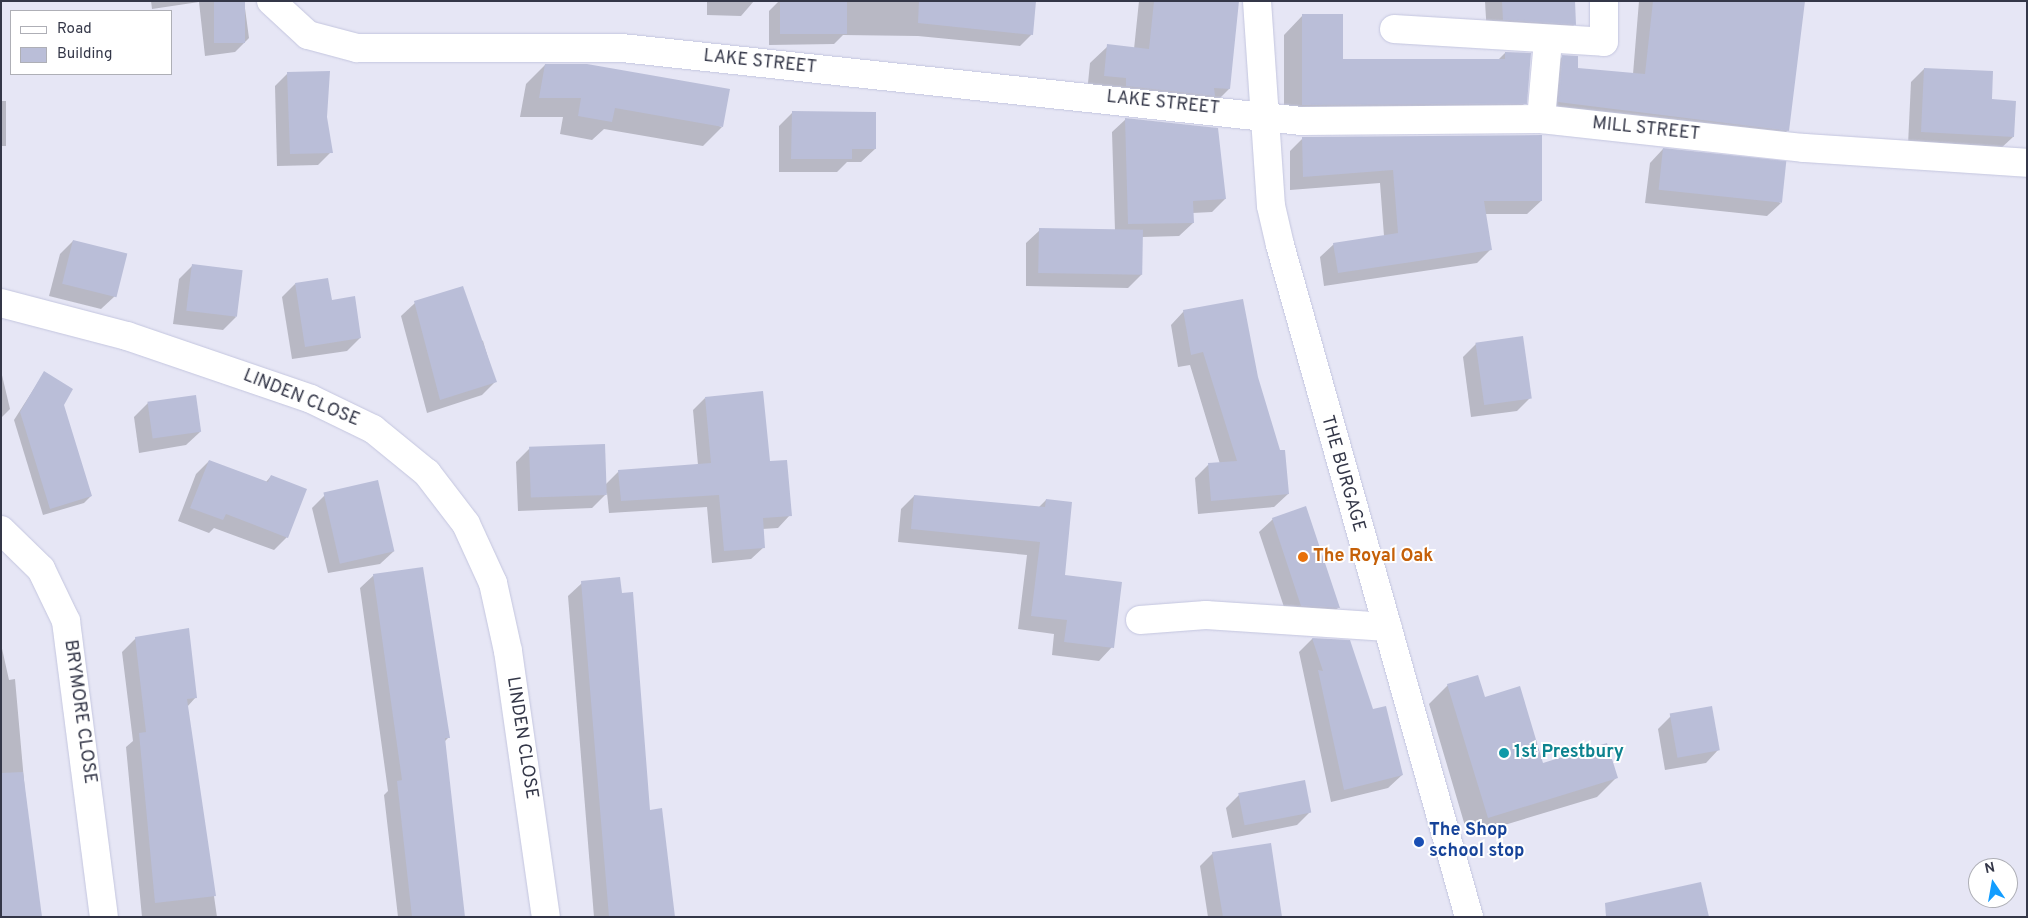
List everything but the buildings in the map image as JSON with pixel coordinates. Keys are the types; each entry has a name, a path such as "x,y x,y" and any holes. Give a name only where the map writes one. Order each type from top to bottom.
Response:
{"street":[{"name":"LAKE STREET","path":"270,1 308,35 357,48 622,48 1264,114"},
{"name":"THE BURGAGE","path":"1256,1 1271,206 1297,317 1388,627 1469,917"},
{"path":"1394,29 1604,42 1604,1"},
{"path":"1541,119 1548,40"},
{"name":"MILL STREET","path":"1264,114 1302,121 1541,119 1804,148 2027,163"},
{"name":"LINDEN CLOSE","path":"1,302 127,336 302,396 373,429 427,473 466,524 493,583 512,679 546,917"},
{"name":"BRYMORE CLOSE","path":"1,530 41,569 66,621 104,917"},
{"path":"1140,620 1206,615 1388,627"}],"place":[{"name":"The Royal Oak","path":"1303,557"},
{"name":"1st Prestbury","path":"1504,753"},
{"name":"The Shop school stop","path":"1419,842"}]}
